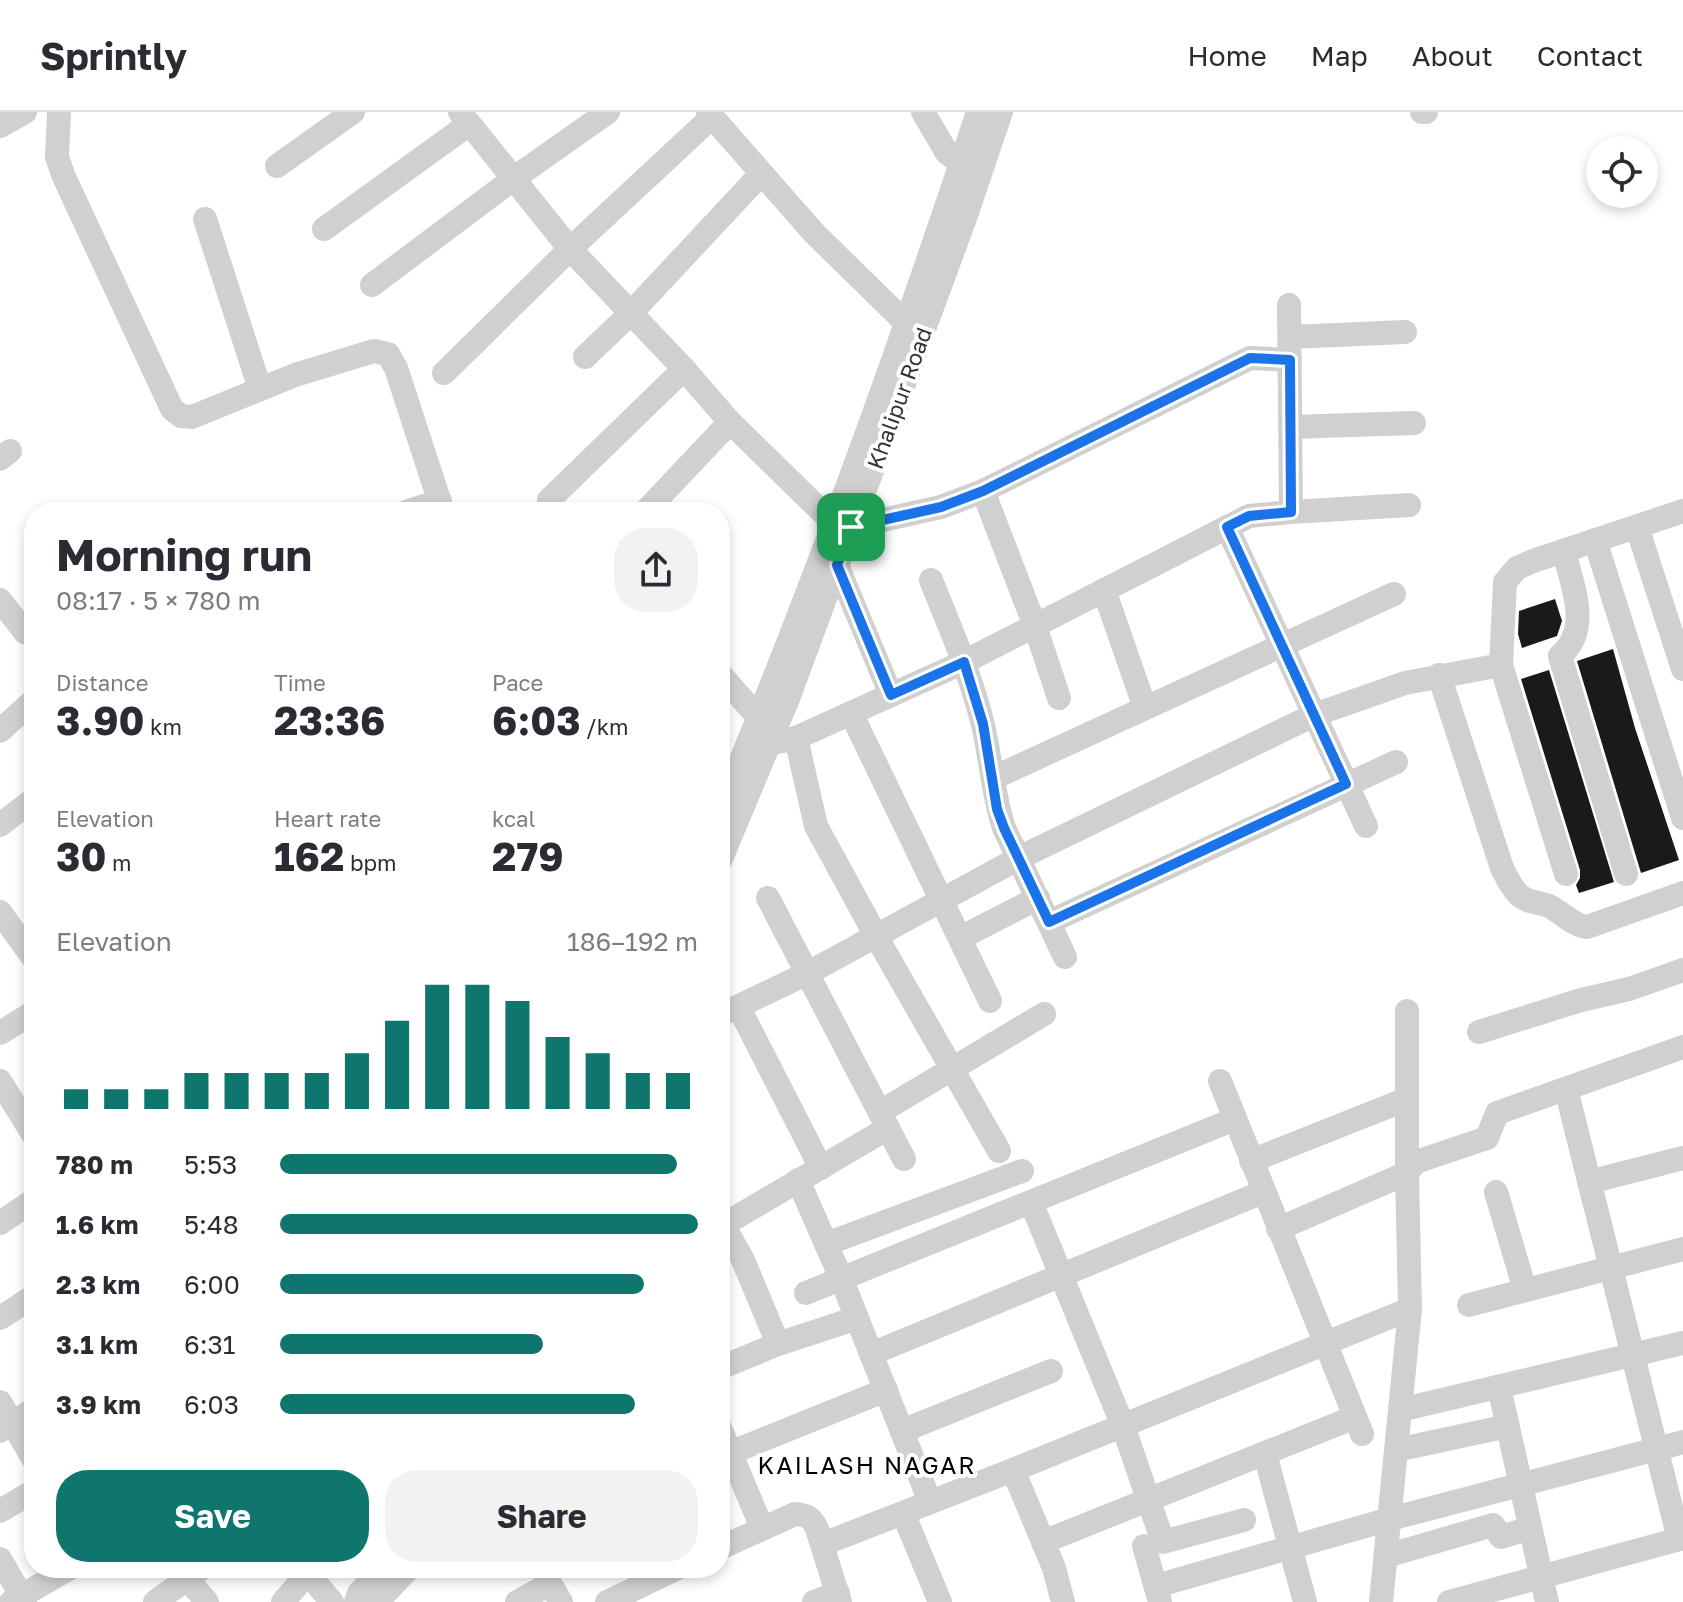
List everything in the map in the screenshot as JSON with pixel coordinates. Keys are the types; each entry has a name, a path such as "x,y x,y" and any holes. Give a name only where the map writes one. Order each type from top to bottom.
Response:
{"street":[{"path":"0,126 25,112"},
{"path":"59,112 57,157 64,177 172,409 181,416 192,417 295,375 374,351 388,354 396,368 441,502"},
{"path":"277,166 353,112"},
{"path":"372,285 608,112"},
{"path":"923,112 947,153 970,170"},
{"name":"Khalipur Road","path":"730,828 758,734 842,524 970,170 978,112"},
{"name":"Khalipur Road","path":"730,791 837,565 842,524 907,324 970,170 1001,112"},
{"path":"444,373 710,114 814,233 907,324"},
{"path":"324,229 465,118 570,249 730,422 842,524 941,507 983,491 1250,358 1405,332"},
{"path":"585,357 631,313 761,174"},
{"path":"205,219 260,389"},
{"path":"1289,305 1291,512"},
{"path":"549,500 684,369"},
{"path":"654,502 730,422"},
{"path":"1291,427 1414,423"},
{"path":"983,491 1059,698"},
{"path":"730,701 758,734 796,738 964,662 1249,516 1409,505"},
{"path":"1566,874 1501,665 1505,582 1517,568 1683,511"},
{"path":"1227,527 1366,826"},
{"path":"1637,527 1683,669"},
{"path":"1595,540 1683,818"},
{"path":"1564,551 1578,620 1573,645 1560,656 1626,874"},
{"path":"837,565 891,695"},
{"path":"931,580 964,662 983,724 997,809 1065,957"},
{"path":"1104,590 1145,708"},
{"path":"993,778 1394,594"},
{"path":"2,607 24,631"},
{"path":"730,1012 808,973 1019,858 1314,715 1405,683 1501,665"},
{"path":"1439,675 1502,868 1518,894 1526,901 1548,906 1578,926 1587,927 1683,893"},
{"path":"730,690 758,734"},
{"path":"0,731 24,709"},
{"path":"851,713 990,1001"},
{"path":"796,738 816,826 999,1151"},
{"path":"1049,922 1396,762"},
{"path":"0,825 24,807"},
{"path":"768,898 904,1159"},
{"path":"960,938 1038,898"},
{"path":"0,912 24,947"},
{"path":"0,924 24,948"},
{"path":"1479,1032 1581,1000 1629,989 1683,970"},
{"path":"1381,1602 1410,1309 1407,1011"},
{"path":"730,1014 821,1168"},
{"path":"730,1218 821,1168 952,1069 1044,1014"},
{"path":"0,1033 24,1018"},
{"path":"1278,1229 1407,1173 1416,1162 1487,1138 1497,1113 1683,1047"},
{"path":"0,1081 22,1122"},
{"path":"1043,1542 1265,1454 1358,1425 1220,1081"},
{"path":"1453,1601 1513,1594 1540,1577 1681,1538 1675,1489 1657,1449 1566,1089"},
{"path":"1251,1161 1407,1099"},
{"path":"806,1293 1235,1119"},
{"path":"1589,1182 1683,1158"},
{"path":"826,1244 1022,1171"},
{"path":"798,1180 841,1278 930,1502"},
{"path":"871,1354 1263,1192"},
{"path":"1496,1192 1525,1290"},
{"path":"1031,1202 1123,1426 1163,1542 1244,1520"},
{"path":"0,1223 24,1207"},
{"path":"730,1236 778,1344"},
{"path":"1469,1305 1683,1249"},
{"path":"0,1318 24,1306"},
{"path":"823,1544 1410,1309"},
{"path":"730,1364 857,1318"},
{"path":"1400,1410 1683,1343"},
{"path":"902,1431 1051,1371"},
{"path":"1499,1387 1547,1602"},
{"path":"730,1452 886,1390"},
{"path":"24,1412 4,1419 24,1446"},
{"path":"1396,1450 1508,1426"},
{"path":"1144,1546 1158,1594 1291,1547 1683,1442"},
{"path":"1265,1454 1305,1602"},
{"path":"730,1462 762,1528"},
{"path":"1013,1470 1043,1542 1063,1602"},
{"path":"0,1511 24,1497"},
{"path":"903,1513 940,1602"},
{"path":"730,1543 795,1514 812,1519 839,1598 814,1602"},
{"path":"1386,1556 1491,1525 1501,1537 1530,1528"},
{"path":"0,1559 19,1600 54,1578"},
{"path":"155,1602 184,1578"},
{"path":"194,1578 207,1602"},
{"path":"283,1602 300,1578"},
{"path":"312,1578 332,1602"},
{"path":"356,1602 359,1593 373,1578"},
{"path":"377,1602 400,1578"},
{"path":"517,1602 551,1585"},
{"path":"607,1602 654,1592"}],"building":[{"path":"1555,599 1562,621 1557,636 1522,648 1518,634 1519,611"},
{"path":"1613,649 1635,728 1679,860 1641,873 1577,661"},
{"path":"1549,670 1614,882 1579,893 1576,885 1580,870 1521,679"}],"district":[{"name":"KAILASH NAGAR","path":"867,1464"}],"route":[{"path":"1250,358 1290,360 1291,512 1249,516 1227,527 1346,784 1049,922 997,809 983,724 964,662 891,695 837,565 851,527 941,507 983,491 1250,358"}]}
